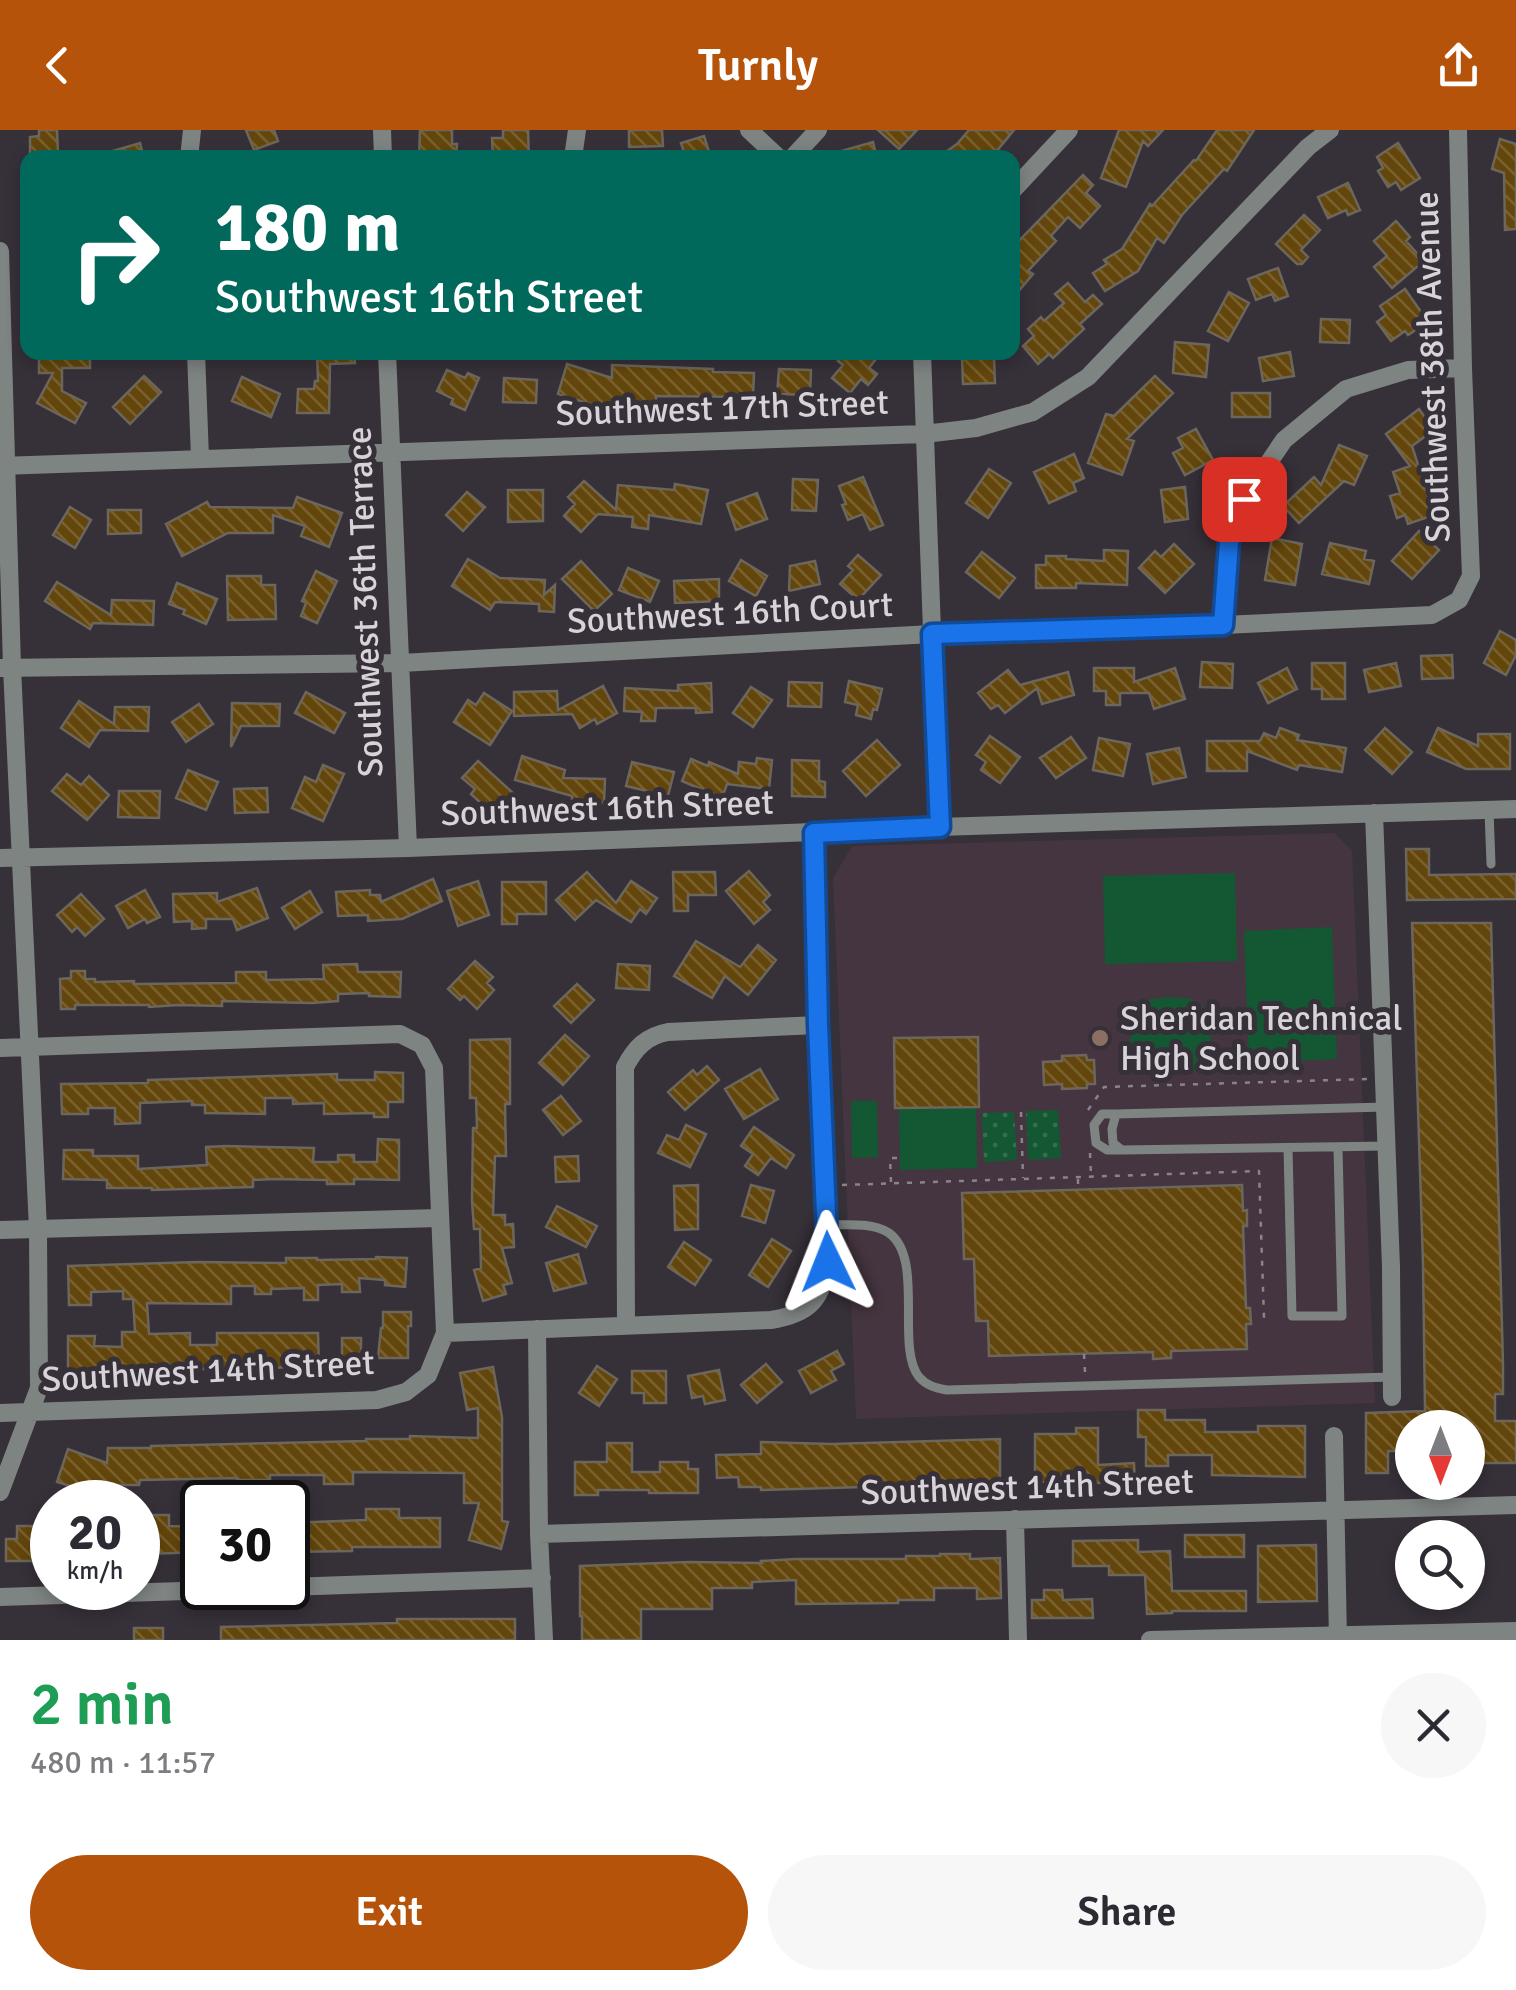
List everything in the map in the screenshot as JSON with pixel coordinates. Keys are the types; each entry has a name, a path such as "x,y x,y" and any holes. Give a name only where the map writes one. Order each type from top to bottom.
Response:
{"street":[{"path":"749,130 770,150"},
{"path":"799,150 818,130"},
{"path":"1020,181 1068,130"},
{"name":"Southwest 17th Street","path":"3,466 924,434 976,428 1033,412 1088,377 1308,148 1330,130"},
{"name":"Southwest 38th Avenue","path":"1458,130 1471,576 1459,600"},
{"path":"0,251 6,667 31,1046 39,1388 0,1492"},
{"path":"196,360 200,458"},
{"name":"Southwest 36th Terrace","path":"387,360 408,848"},
{"path":"922,360 940,827"},
{"path":"1223,625 1229,542 1244,499 1284,440 1346,388 1408,370 1463,368"},
{"name":"Southwest 16th Court","path":"6,667 400,664 932,634 1432,615 1459,600"},
{"name":"Southwest 16th Street","path":"0,858 408,848 1516,809"},
{"path":"1374,813 1392,1397"},
{"path":"0,1048 400,1034 422,1045 434,1068 445,1333 790,1317 816,1299 823,1288 828,1262 814,833"},
{"path":"626,1325 624,1067 633,1051 658,1034 818,1025"},
{"path":"0,1230 439,1218"},
{"path":"537,1330 544,1640"},
{"name":"Southwest 14th Street","path":"0,1413 376,1400 406,1392 428,1375 445,1333"},
{"path":"1334,1436 1338,1638"},
{"name":"Southwest 14th Street","path":"539,1534 1516,1505"},
{"path":"1015,1519 1018,1640"},
{"path":"310,1586 542,1578"},
{"path":"0,1597 180,1591"},
{"path":"1150,1640 1516,1631"}],"lane":[{"path":"1489,810 1491,864"},
{"path":"1385,1107 1102,1114 1094,1125 1096,1143 1107,1150 1386,1146"},
{"path":"1116,1114 1114,1144 1122,1150"},
{"path":"1288,1148 1292,1316 1342,1316 1338,1148"},
{"path":"827,1225 868,1226 887,1232 900,1244 906,1265 912,1358 918,1375 931,1386 947,1390 1392,1377"}],"path":[{"path":"1088,1109 1104,1087 1384,1079"},
{"path":"1021,1112 1023,1179"},
{"path":"1090,1143 1090,1177"},
{"path":"891,1183 890,1158 900,1158"},
{"path":"825,1185 1258,1171 1264,1318"},
{"path":"1078,1177 1078,1190"},
{"path":"1084,1354 1084,1374"}],"shaded area":[{"name":"Sheridan Technical High School","path":"1334,833 1352,850 1375,1403 856,1419 833,878 852,846"}],"green space":[{"path":"1235,873 1237,961 1105,964 1103,876"},
{"path":"1332,927 1337,1059 1249,1063 1244,931"},
{"path":"1172,997 1191,999 1202,1006 1211,1038 1209,1071 1142,1074 1131,1064 1130,1004"},
{"path":"851,1101 877,1101 878,1157 852,1158"},
{"path":"976,1104 977,1168 900,1170 899,1106"},
{"path":"1058,1110 1061,1158 1028,1160 1026,1111"},
{"path":"1014,1112 1017,1160 984,1162 982,1113"}],"building":[{"path":"39,130 57,130 58,150 30,150 30,137 39,136"},
{"path":"246,130 274,130 278,141 254,150"},
{"path":"420,130 452,130 452,144 457,144 457,150 419,150"},
{"path":"503,130 528,130 529,150 493,150 492,138 503,138"},
{"path":"629,130 662,130 663,146 629,147"},
{"path":"878,130 917,130 899,149"},
{"path":"969,130 1014,130 998,150 948,150"},
{"path":"1119,130 1163,130 1148,146 1143,141 1126,187 1101,178"},
{"path":"1217,130 1254,130 1227,171 1224,169 1182,215 1164,243 1157,238 1138,271 1105,291 1093,273 1107,264 1104,260 1122,249 1150,204 1196,161"},
{"path":"704,136 708,150 683,150 681,143"},
{"path":"1500,139 1516,144 1516,229 1505,230 1504,173 1492,169"},
{"path":"873,142 875,150 845,150"},
{"path":"140,143 142,150 116,150"},
{"path":"1398,143 1420,178 1401,190 1396,182 1388,187 1378,171 1383,168 1377,157"},
{"path":"1083,175 1093,185 1086,193 1100,206 1080,228 1068,217 1051,236 1056,241 1028,271 1033,274 1020,289 1020,240"},
{"path":"1348,183 1360,210 1348,215 1346,210 1328,218 1318,197"},
{"path":"1304,215 1320,230 1301,250 1308,257 1297,264 1276,244"},
{"path":"1396,221 1410,237 1406,241 1424,261 1392,288 1374,267 1387,256 1374,241"},
{"path":"1278,268 1288,296 1275,301 1272,294 1256,300 1248,279"},
{"path":"1068,283 1085,302 1093,295 1102,304 1080,324 1084,329 1053,358 1049,354 1038,364 1023,346 1034,336 1028,329 1064,303 1055,294"},
{"path":"1405,289 1428,322 1391,341 1377,322 1386,315 1380,306"},
{"path":"1229,292 1249,303 1228,341 1208,331"},
{"path":"1321,319 1350,320 1349,343 1320,342"},
{"path":"1175,342 1209,345 1206,377 1173,373"},
{"path":"1290,352 1294,376 1263,381 1259,358"},
{"path":"39,360 90,360 90,368 62,368 62,391 86,403 75,423 37,403 53,373 39,373"},
{"path":"317,360 355,360 355,363 330,364 329,413 297,413 298,389 314,389 318,381"},
{"path":"875,360 869,368 877,374 868,385 861,379 850,393 832,378 843,365 838,361"},
{"path":"962,360 994,360 995,383 963,384"},
{"path":"567,364 612,378 612,365 754,373 753,397 656,396 656,405 590,404 558,394"},
{"path":"779,369 811,370 810,395 777,394"},
{"path":"447,370 465,378 468,373 479,378 465,410 437,391"},
{"path":"144,376 161,392 130,424 113,407"},
{"path":"1155,376 1173,393 1127,439 1134,441 1122,475 1088,463 1106,414 1114,416"},
{"path":"242,377 280,394 271,417 232,401"},
{"path":"504,378 537,380 536,403 503,402"},
{"path":"1232,393 1270,393 1270,417 1232,417"},
{"path":"1419,409 1434,430 1412,446 1434,515 1408,524 1405,515 1397,518 1390,496 1400,493 1393,472 1410,466 1386,434"},
{"path":"1196,429 1213,460 1185,475 1173,453 1183,448 1178,438"},
{"path":"1339,445 1367,456 1354,485 1344,481 1299,523 1283,506 1314,477 1321,485"},
{"path":"1074,454 1084,478 1073,483 1076,491 1049,503 1034,472"},
{"path":"989,469 1011,483 988,518 966,503"},
{"path":"863,477 883,525 870,530 863,514 848,520 839,486"},
{"path":"793,479 818,480 816,511 792,510"},
{"path":"584,481 616,510 618,485 674,490 675,484 708,490 701,524 649,515 648,529 632,527 633,517 598,514 581,532 564,516 575,504 568,497"},
{"path":"1185,487 1188,519 1165,522 1161,490"},
{"path":"508,490 543,490 543,521 508,522"},
{"path":"467,492 485,507 463,531 446,515"},
{"path":"757,493 767,519 736,530 727,504"},
{"path":"297,497 342,513 329,547 301,536 305,526 273,515 273,533 228,533 182,556 166,524 207,502 210,507 293,508"},
{"path":"70,507 91,520 75,548 53,535"},
{"path":"108,510 141,510 141,533 108,534"},
{"path":"1419,531 1439,550 1412,579 1392,561"},
{"path":"1272,538 1302,544 1295,585 1265,580"},
{"path":"1330,543 1366,551 1364,559 1374,561 1369,584 1322,574"},
{"path":"1174,544 1194,564 1165,593 1139,568 1155,551 1161,557"},
{"path":"1104,550 1128,551 1127,585 1076,583 1076,588 1036,588 1036,565 1046,565 1046,556 1104,561"},
{"path":"982,552 1015,578 999,598 966,572"},
{"path":"858,555 881,575 858,600 840,584 853,570 848,566"},
{"path":"468,559 500,578 545,580 544,595 555,585 554,612 539,611 539,604 495,602 490,610 452,586"},
{"path":"741,560 767,576 756,596 729,581"},
{"path":"581,561 612,594 594,611 562,579"},
{"path":"815,561 820,584 789,591 790,566"},
{"path":"628,568 659,581 650,602 619,590"},
{"path":"316,571 337,581 317,623 301,616 306,603 302,601"},
{"path":"227,576 261,576 261,585 275,585 276,619 228,620"},
{"path":"719,579 719,601 675,603 674,581"},
{"path":"57,582 111,615 112,600 154,601 153,625 93,623 90,629 45,601"},
{"path":"177,583 217,599 206,624 169,604"},
{"path":"1500,631 1516,640 1516,655 1506,675 1484,663"},
{"path":"1452,655 1453,678 1422,679 1421,656"},
{"path":"1202,662 1233,664 1232,688 1200,687"},
{"path":"1312,663 1345,663 1345,699 1322,699 1322,689 1312,689"},
{"path":"1396,663 1401,686 1369,692 1364,670"},
{"path":"1094,668 1134,668 1134,682 1175,668 1185,699 1154,709 1149,693 1120,693 1120,705 1106,705 1106,691 1094,691"},
{"path":"1287,668 1297,689 1268,703 1258,683"},
{"path":"1008,670 1020,685 1068,672 1074,695 1042,704 1037,688 1005,713 998,705 991,709 978,693"},
{"path":"849,681 882,689 871,719 856,715 858,705 845,702"},
{"path":"789,682 822,683 821,707 788,706"},
{"path":"711,683 712,712 656,708 655,721 641,721 642,712 624,711 625,688 678,691 678,685"},
{"path":"603,686 617,713 597,724 595,719 580,728 572,714 514,716 514,692 557,691 558,710"},
{"path":"751,687 772,700 753,727 733,713"},
{"path":"306,692 345,713 334,733 295,713"},
{"path":"484,693 512,711 490,745 454,722 468,700 476,705"},
{"path":"79,701 114,724 115,707 149,707 148,731 100,730 89,747 61,728"},
{"path":"232,703 280,704 279,726 241,726 231,747"},
{"path":"199,704 213,724 186,742 172,722"},
{"path":"1280,728 1299,735 1297,740 1346,748 1342,772 1299,765 1297,770 1247,751 1247,771 1207,771 1207,741 1260,741 1264,733 1276,738"},
{"path":"1385,728 1412,752 1392,774 1365,750"},
{"path":"1438,728 1478,746 1478,734 1510,734 1510,769 1466,769 1427,752"},
{"path":"990,736 1020,757 1000,783 981,770 986,762 976,755"},
{"path":"1071,737 1086,758 1056,778 1040,758"},
{"path":"1099,738 1130,744 1123,776 1093,770"},
{"path":"877,740 900,765 866,796 843,771"},
{"path":"1179,748 1186,777 1153,784 1147,754"},
{"path":"522,756 565,770 563,778 605,779 604,803 572,802 572,796 515,780"},
{"path":"757,758 772,760 769,789 727,784 722,798 682,781 691,759 738,774 739,762 756,764"},
{"path":"792,760 819,761 819,781 825,782 825,797 792,796"},
{"path":"478,761 514,794 493,814 471,794 475,789 462,778"},
{"path":"632,762 674,772 668,796 626,786"},
{"path":"323,765 344,774 323,821 292,808 305,777 316,782"},
{"path":"188,770 218,782 206,810 176,798"},
{"path":"67,774 81,785 89,776 109,795 87,820 52,791"},
{"path":"267,788 268,812 235,813 234,789"},
{"path":"119,791 160,791 159,818 118,817"},
{"path":"1406,849 1429,849 1429,875 1516,874 1516,899 1407,900"},
{"path":"749,871 770,895 763,902 770,910 754,924 726,891"},
{"path":"587,872 616,903 631,881 657,898 646,914 640,909 631,922 596,900 575,920 556,900"},
{"path":"673,872 715,872 716,895 688,895 688,911 674,911"},
{"path":"433,879 442,901 402,919 368,921 368,915 338,916 336,892 370,890 370,895 380,895 381,902"},
{"path":"478,881 489,915 458,926 447,891"},
{"path":"502,882 546,882 546,914 517,914 517,924 502,924"},
{"path":"257,888 268,918 237,930 233,919 206,919 206,928 192,929 192,921 174,922 173,894 217,893 217,902"},
{"path":"145,890 160,917 128,928 116,906"},
{"path":"310,891 322,912 295,929 282,908"},
{"path":"81,894 104,919 85,936 77,927 72,932 57,915"},
{"path":"1412,923 1491,923 1503,1364 1503,1394 1495,1394 1495,1421 1516,1421 1516,1463 1485,1463 1485,1410 1425,1410"},
{"path":"696,941 740,967 758,945 776,960 748,995 725,976 712,998 674,976"},
{"path":"475,961 493,977 487,983 494,990 477,1009 464,996 460,1000 448,989"},
{"path":"357,964 358,972 401,972 400,997 338,994 338,1001 312,1003 222,1001 222,1006 75,1005 75,1009 61,1009 60,979 71,978 71,971 85,971 85,979 95,982 236,983 236,972 266,972 266,980 324,979 323,965"},
{"path":"618,964 650,966 649,990 616,988"},
{"path":"577,984 594,1000 571,1023 554,1006"},
{"path":"565,1035 589,1056 563,1085 539,1063"},
{"path":"978,1037 979,1107 895,1108 894,1038"},
{"path":"510,1039 506,1156 495,1156 493,1215 505,1215 505,1225 513,1224 514,1247 502,1248 512,1283 503,1285 506,1294 483,1301 474,1270 481,1268 480,1229 474,1229 472,1201 473,1128 477,1128 476,1098 470,1098 470,1040"},
{"path":"1086,1055 1087,1060 1094,1060 1095,1084 1062,1089 1062,1084 1044,1085 1043,1062"},
{"path":"707,1066 719,1080 685,1110 668,1092 693,1070 697,1075"},
{"path":"760,1069 778,1099 744,1119 725,1089"},
{"path":"375,1072 403,1073 403,1102 388,1102 388,1117 374,1117 374,1113 324,1114 324,1103 293,1104 293,1098 265,1098 265,1114 205,1113 205,1105 192,1105 192,1101 140,1103 140,1123 115,1124 115,1108 88,1108 88,1114 62,1114 61,1084 337,1074 337,1080 375,1080"},
{"path":"561,1096 581,1121 563,1135 543,1110"},
{"path":"686,1125 706,1134 690,1167 658,1153 667,1135 679,1140"},
{"path":"754,1127 794,1155 786,1168 771,1158 758,1175 745,1166 753,1154 741,1146"},
{"path":"378,1139 399,1140 399,1180 354,1179 354,1184 327,1184 327,1180 273,1179 253,1180 253,1187 152,1190 107,1188 107,1180 63,1179 64,1150 93,1150 93,1156 138,1156 138,1169 207,1165 206,1147 226,1146 314,1148 313,1162 338,1162 338,1155 354,1155 354,1162 377,1162"},
{"path":"578,1156 579,1181 556,1182 555,1157"},
{"path":"698,1185 698,1229 675,1230 674,1186"},
{"path":"751,1185 774,1191 765,1223 742,1216"},
{"path":"1242,1185 1243,1211 1247,1210 1247,1226 1243,1226 1246,1308 1250,1308 1251,1324 1246,1324 1247,1349 1171,1351 1171,1358 1153,1359 1153,1352 989,1356 988,1321 976,1321 974,1259 964,1259 962,1193"},
{"path":"557,1206 597,1226 586,1247 546,1227"},
{"path":"772,1239 791,1251 768,1287 749,1275"},
{"path":"684,1242 711,1260 695,1285 668,1267"},
{"path":"578,1254 586,1283 554,1291 546,1263"},
{"path":"286,1258 407,1258 405,1287 385,1285 385,1280 359,1278 360,1292 342,1292 342,1284 318,1285 318,1300 304,1300 304,1288 271,1289 271,1294 255,1294 255,1286 231,1286 231,1304 147,1303 149,1334 190,1333 190,1345 217,1345 217,1333 318,1333 319,1365 244,1370 171,1366 171,1373 83,1370 82,1376 68,1375 68,1336 95,1336 94,1346 122,1347 122,1332 135,1332 133,1299 123,1299 123,1291 91,1292 91,1305 69,1305 68,1266 286,1263"},
{"path":"383,1312 411,1312 408,1358 378,1358"},
{"path":"342,1338 361,1338 361,1361 342,1361"},
{"path":"837,1351 844,1364 831,1371 836,1380 811,1393 799,1371"},
{"path":"766,1364 782,1382 757,1403 741,1385"},
{"path":"597,1366 617,1379 599,1406 579,1393"},
{"path":"493,1367 502,1417 502,1521 508,1522 501,1549 469,1540 479,1503 464,1503 464,1473 353,1472 353,1484 324,1484 324,1475 270,1475 270,1480 58,1480 68,1449 107,1463 108,1448 366,1441 410,1436 478,1438 478,1408 467,1410 460,1373"},
{"path":"719,1370 725,1400 705,1404 703,1396 692,1398 688,1376"},
{"path":"632,1371 666,1371 666,1403 644,1403 644,1393 632,1393"},
{"path":"1138,1410 1165,1410 1165,1420 1205,1420 1205,1432 1258,1432 1258,1426 1305,1426 1305,1477 1212,1475 1212,1455 1168,1455 1168,1466 1146,1466 1146,1437 1138,1437"},
{"path":"1395,1412 1395,1451 1388,1451 1388,1473 1366,1473 1366,1413"},
{"path":"1076,1428 1098,1428 1098,1465 1134,1463 1135,1486 1035,1482 1035,1434 1076,1434"},
{"path":"1000,1439 1000,1483 761,1490 739,1487 738,1477 717,1478 716,1455 761,1454 761,1442"},
{"path":"607,1443 632,1443 632,1472 660,1472 660,1462 688,1462 688,1469 698,1469 698,1493 598,1490 598,1495 575,1495 575,1462 607,1462"},
{"path":"366,1509 399,1509 399,1518 440,1518 440,1547 352,1547 352,1551 310,1552 310,1522 366,1520"},
{"path":"160,1515 169,1515 169,1526 180,1526 180,1553 160,1554"},
{"path":"17,1526 30,1526 30,1561 6,1561 6,1539 17,1539"},
{"path":"1185,1535 1244,1535 1244,1557 1185,1557"},
{"path":"1138,1540 1138,1552 1170,1551 1172,1591 1246,1591 1246,1611 1147,1614 1145,1575 1109,1575 1109,1566 1073,1566 1073,1541"},
{"path":"1316,1545 1317,1601 1258,1602 1258,1546"},
{"path":"940,1554 1000,1558 1001,1598 977,1599 977,1588 934,1588 934,1600 796,1604 796,1580 752,1582 752,1588 712,1588 712,1609 641,1609 641,1640 582,1640 580,1566 906,1559"},
{"path":"1044,1590 1062,1590 1063,1600 1092,1599 1093,1618 1032,1618 1032,1600 1044,1600"},
{"path":"397,1619 515,1619 515,1640 221,1640 221,1627 397,1623"},
{"path":"134,1628 163,1628 163,1640 134,1640"}],"place":[{"name":"Sheridan Technical High School","path":"1100,1038"}],"route":[{"path":"828,1262 814,833 940,827 932,634 1223,625 1229,542 1244,499"}]}
